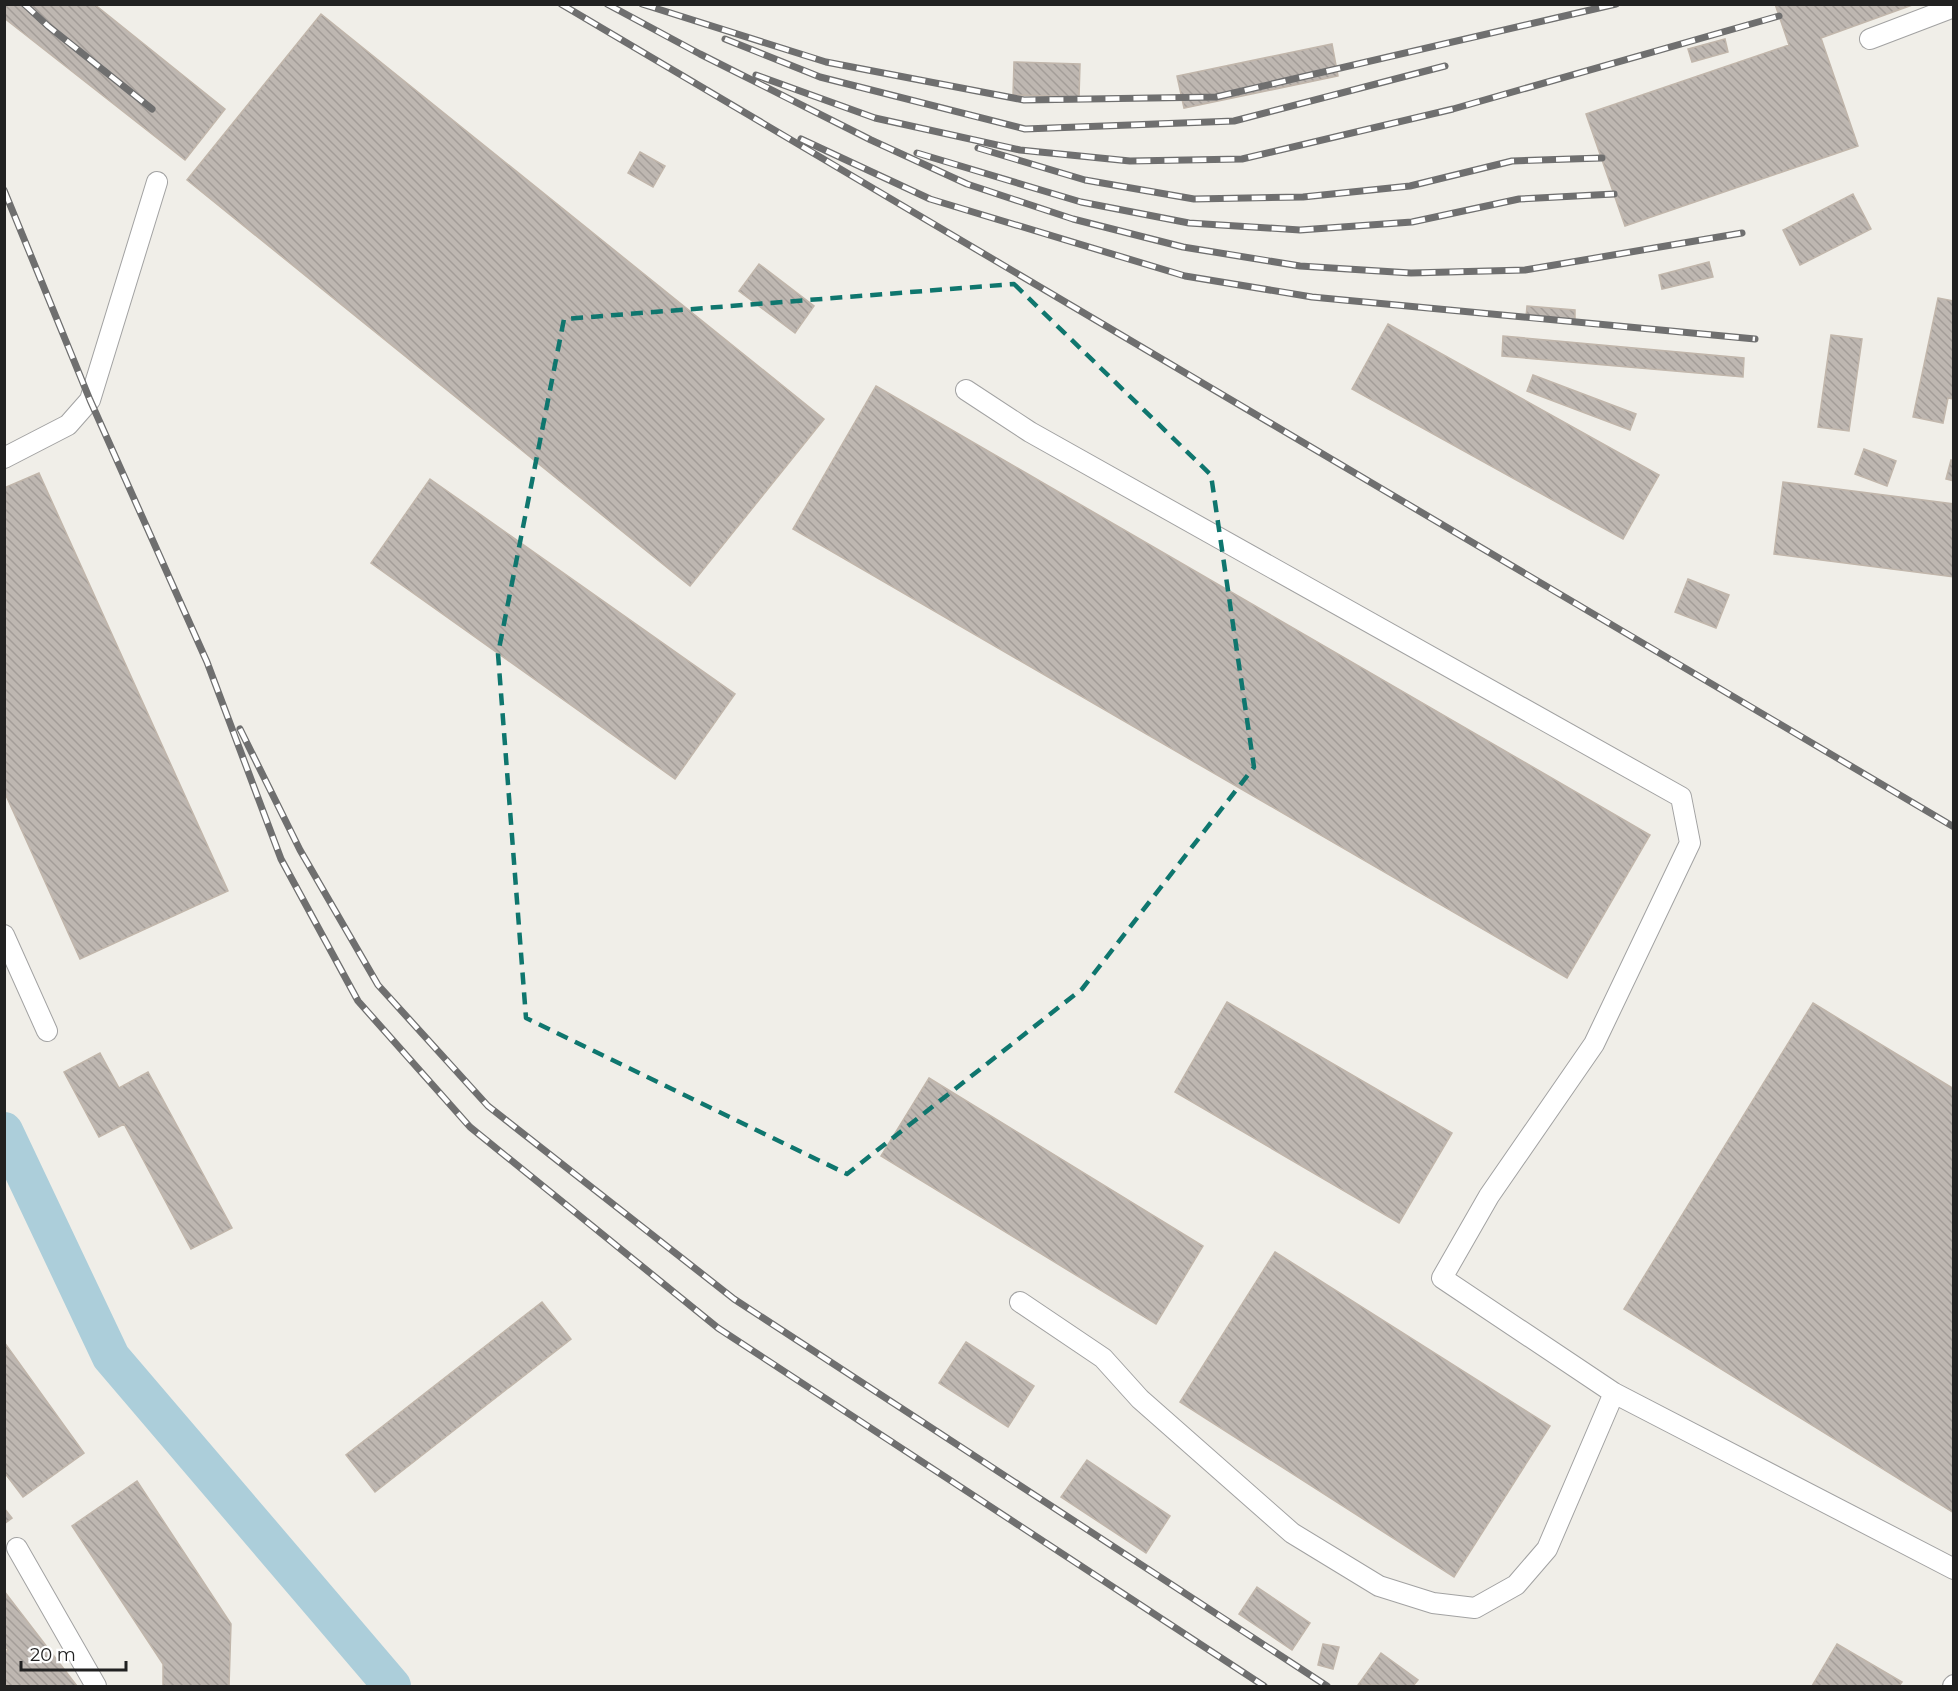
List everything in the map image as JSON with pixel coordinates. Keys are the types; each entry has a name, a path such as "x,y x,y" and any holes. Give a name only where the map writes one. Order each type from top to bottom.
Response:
{"lane":[{"path":"1870,39 1953,7"},
{"path":"4,458 68,425 90,399 157,182"},
{"path":"966,390 1030,432 1681,797 1690,843 1594,1044 1489,1196 1442,1278 1614,1393 1953,1569"},
{"path":"4,935 47,1031"},
{"path":"1020,1302 1103,1358 1140,1399 1292,1533 1379,1586 1433,1603 1475,1608 1516,1585 1547,1549 1614,1393"},
{"path":"17,1548 96,1686"}],"highlighted area":[{"path":"1014,284 1211,475 1254,767 1082,989 847,1174 526,1018 498,654 564,319"}],"building":[{"path":"4,4 94,4 225,109 185,160 4,18"},
{"path":"1775,4 1915,4 1821,38 1858,146 1625,226 1586,114 1789,45"},
{"path":"321,14 824,419 690,586 187,180"},
{"path":"1725,39 1728,52 1692,62 1688,49"},
{"path":"1332,44 1338,76 1184,108 1177,76"},
{"path":"1014,62 1080,64 1079,97 1013,95"},
{"path":"640,152 665,166 653,187 628,173"},
{"path":"1853,194 1871,229 1800,265 1783,230"},
{"path":"1709,262 1713,277 1662,289 1659,275"},
{"path":"759,264 814,306 795,333 739,291"},
{"path":"1938,298 1954,301 1954,399 1948,398 1943,423 1913,417"},
{"path":"1527,306 1575,310 1575,322 1526,318"},
{"path":"1388,324 1659,475 1623,539 1352,389"},
{"path":"1831,335 1862,339 1849,431 1818,427"},
{"path":"1503,336 1744,358 1743,377 1502,356"},
{"path":"1533,375 1636,414 1630,430 1527,391"},
{"path":"876,386 1650,835 1567,978 793,529"},
{"path":"1864,449 1896,461 1887,486 1855,474"},
{"path":"1951,460 1954,461 1954,481 1946,479"},
{"path":"39,473 228,891 80,959 4,791 4,488"},
{"path":"430,479 735,694 675,779 371,563"},
{"path":"1783,482 1954,504 1954,577 1774,554"},
{"path":"1688,579 1729,595 1716,628 1675,612"},
{"path":"1227,1002 1452,1133 1399,1223 1175,1092"},
{"path":"1813,1003 1954,1089 1954,1513 1624,1309"},
{"path":"100,1053 119,1088 148,1072 232,1228 191,1249 124,1124 99,1137 64,1072"},
{"path":"929,1078 1203,1246 1156,1324 881,1156"},
{"path":"1275,1252 1550,1426 1454,1577 1180,1402"},
{"path":"542,1302 571,1339 375,1492 346,1455"},
{"path":"4,1342 84,1453 23,1497 4,1472"},
{"path":"966,1342 1034,1386 1008,1427 939,1383"},
{"path":"1087,1460 1170,1516 1146,1553 1061,1497"},
{"path":"137,1481 231,1624 229,1686 163,1686 163,1664 72,1526"},
{"path":"4,1508 12,1518 4,1524"},
{"path":"1257,1587 1310,1623 1292,1650 1239,1614"},
{"path":"4,1591 77,1686 4,1686 4,1653 8,1650 4,1645"},
{"path":"1323,1644 1339,1647 1333,1669 1318,1665"},
{"path":"1837,1644 1902,1682 1899,1686 1812,1686"},
{"path":"1381,1653 1418,1680 1413,1686 1358,1685"}],"waterway":[{"path":"4,1131 111,1357 392,1686"}],"railway":[{"path":"24,4 152,109"},
{"path":"561,4 1954,827"},
{"path":"607,4 700,54 871,140 967,184 1073,219 1183,247 1300,266 1411,273 1525,270 1742,233"},
{"path":"642,4 826,62 1024,100 1216,97 1616,4"},
{"path":"756,75 875,118 1020,150 1130,161 1242,159 1453,109 1779,16"},
{"path":"725,39 820,77 1025,129 1234,121 1445,66"},
{"path":"801,139 930,199 1185,276 1312,297 1755,339"},
{"path":"978,148 1085,180 1194,199 1303,197 1410,186 1512,161 1602,158"},
{"path":"917,153 1081,202 1189,223 1300,230 1412,222 1519,199 1614,194"},
{"path":"4,190 90,400 207,662 281,859 358,1001 470,1127 718,1328 1264,1686"},
{"path":"240,729 300,850 378,985 488,1106 734,1299 1327,1686"}]}
